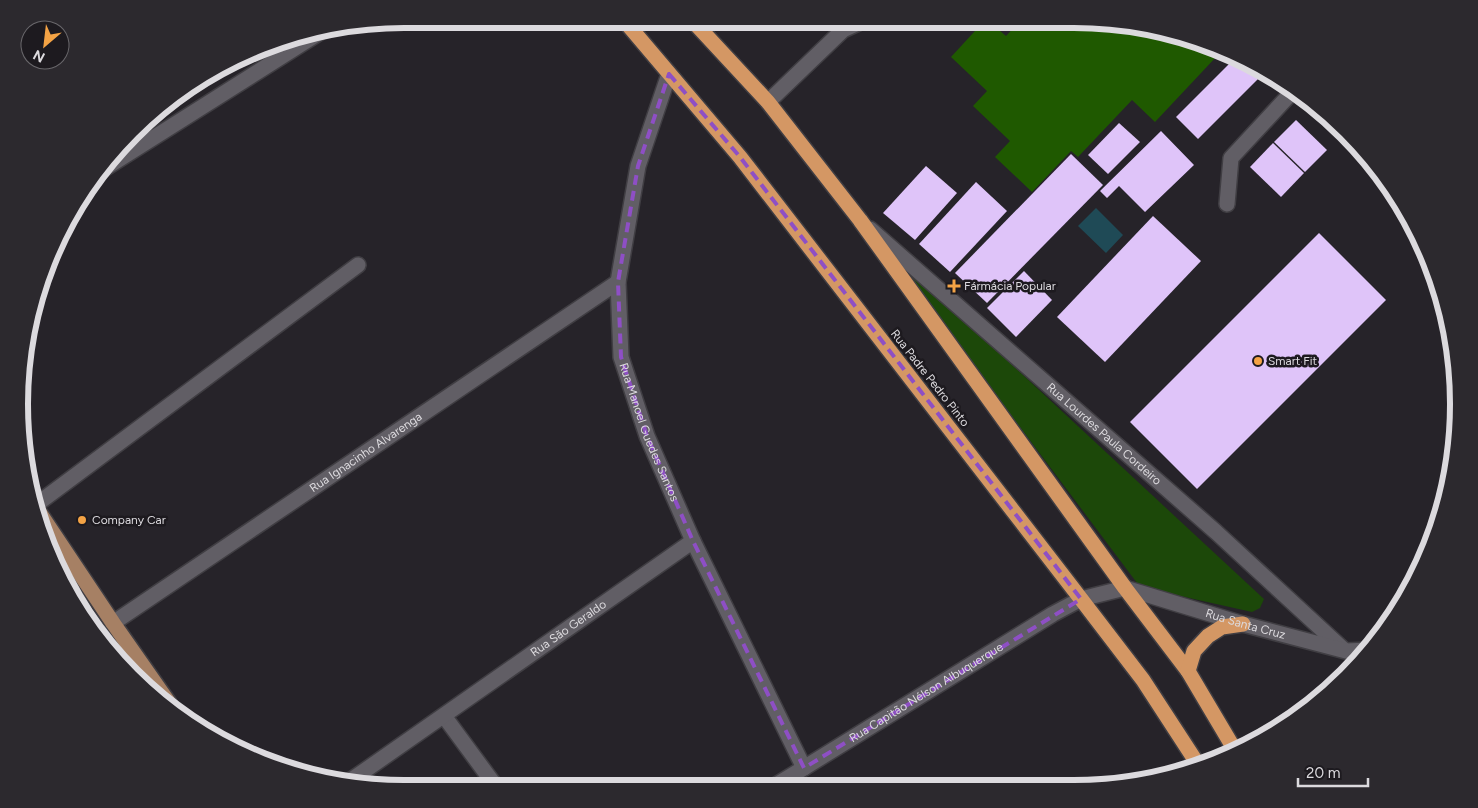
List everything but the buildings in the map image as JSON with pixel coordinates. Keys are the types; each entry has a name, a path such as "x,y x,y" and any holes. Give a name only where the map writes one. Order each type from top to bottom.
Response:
{"highway":[{"name":"Rua Padre Pedro Pinto","path":"631,28 740,158 1082,599 1143,680 1196,761"},
{"path":"699,28 768,102 860,220 1125,588 1188,671 1232,746"},
{"path":"1188,671 1194,651 1208,636 1222,627 1243,624"}],"main road":[{"path":"46,523 160,691"}],"street":[{"path":"768,102 843,30 847,28"},
{"path":"117,161 308,40"},
{"name":"Rua Manoel Guedes Santos","path":"669,74 638,166 618,282 621,357 647,436 693,541 804,768"},
{"path":"1227,204 1231,158 1289,95"},
{"name":"Rua Lourdes Paula Cordeiro","path":"860,220 1216,532 1346,651"},
{"path":"40,502 358,264"},
{"name":"Rua Ignacinho Alvarenga","path":"113,623 618,282"},
{"name":"Rua São Geraldo","path":"356,777 693,541"},
{"name":"Rua Capitão Nélson Albuquerque","path":"784,780 1053,614 1082,599 1125,588"},
{"name":"Rua Santa Cruz","path":"1125,588 1243,624 1346,651 1358,650"},
{"path":"444,716 491,780"}],"highlighted area":[{"path":"669,74 740,157 1081,599 804,768 693,541 647,436 621,357 618,282 638,166"}],"green space":[{"path":"978,28 997,28 1006,36 1014,28 1099,28 1171,40 1217,56 1155,122 1132,100 1078,157 1071,151 1032,192 995,157 1010,141 973,106 987,91 951,57"},
{"path":"884,246 1264,599 1260,608 1252,612 1140,587"}],"water":[{"path":"1096,208 1123,235 1106,253 1078,226"}],"place":[{"name":"Fármácia Popular","path":"954,286"},
{"name":"Smart Fit","path":"1258,361"},
{"name":"Company Car","path":"82,520"}]}
